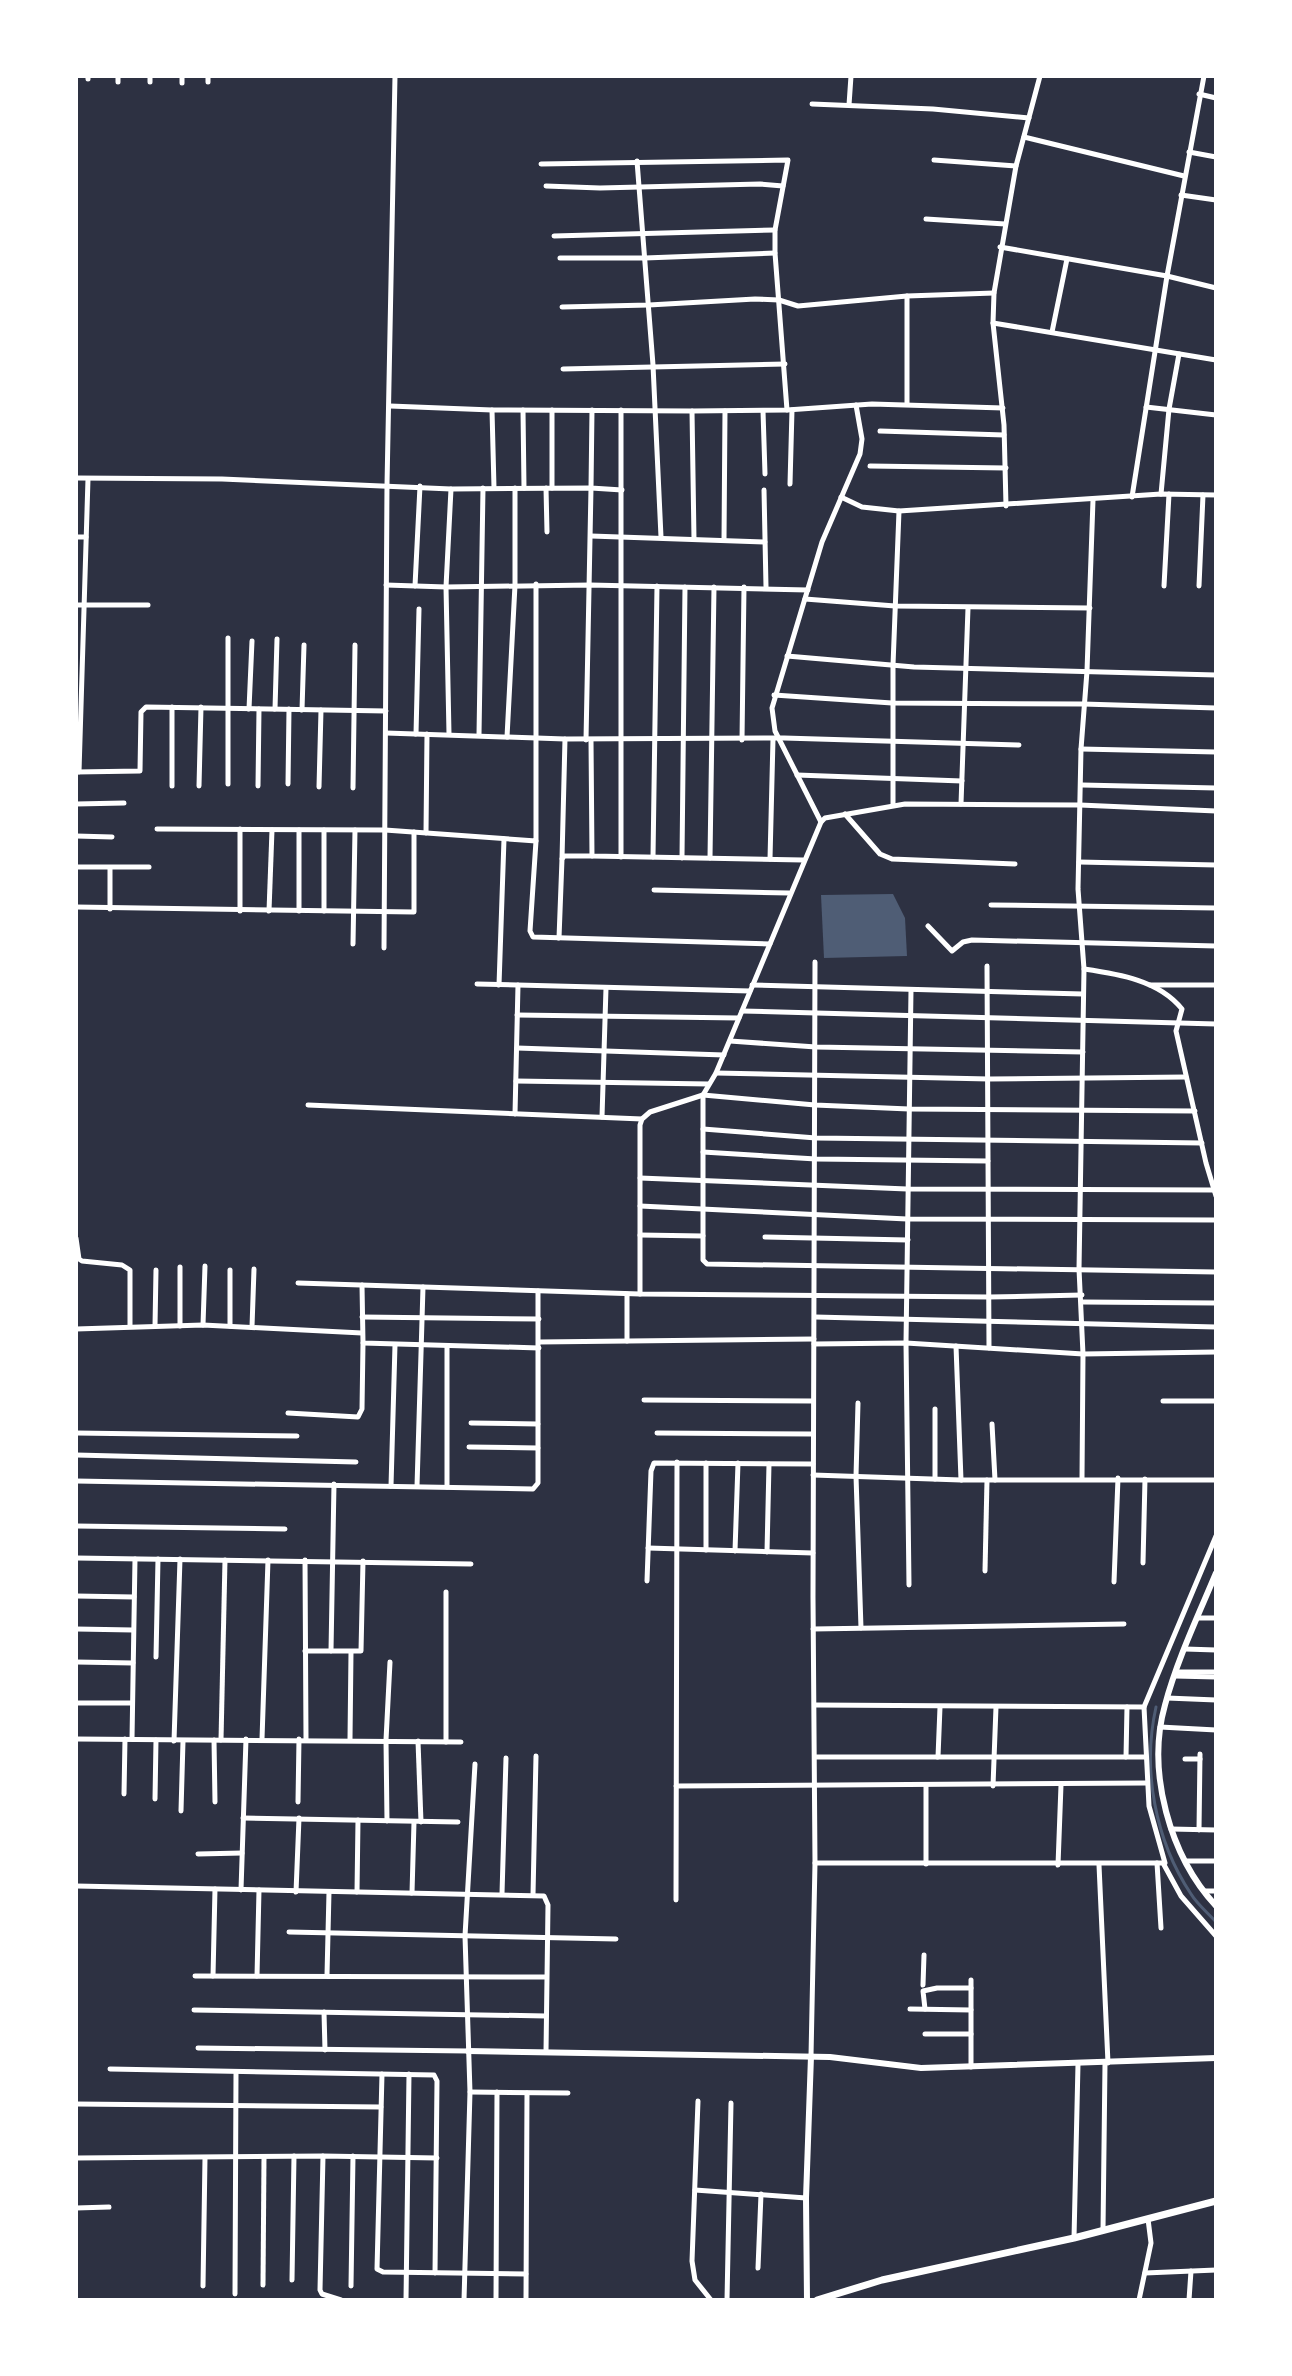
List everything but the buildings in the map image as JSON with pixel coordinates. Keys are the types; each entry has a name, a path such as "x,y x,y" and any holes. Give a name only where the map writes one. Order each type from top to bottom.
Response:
{"main road":[{"path":"817,2300 882,2280 1074,2238 1216,2201"}],"street":[{"path":"384,948 387,485 395,76"},
{"path":"849,105 851,76"},
{"path":"1006,506 1003,408 993,323 994,293 1016,166 1040,76"},
{"path":"1132,497 1184,176 1204,76"},
{"path":"1199,94 1216,98"},
{"path":"812,104 978,112 1029,118"},
{"path":"1024,137 1184,176"},
{"path":"1189,152 1216,157"},
{"path":"541,164 788,160 775,230 775,253 790,410 790,484"},
{"path":"934,160 1016,166"},
{"path":"637,161 656,411 661,537"},
{"path":"546,186 783,186"},
{"path":"1181,195 1216,200"},
{"path":"926,219 1005,224"},
{"path":"554,236 775,230"},
{"path":"1000,247 1167,276 1216,288"},
{"path":"560,258 775,253"},
{"path":"1052,332 1067,259"},
{"path":"562,307 779,300 798,306 907,296 994,293"},
{"path":"907,296 907,404"},
{"path":"993,323 1216,360"},
{"path":"1161,494 1169,409 1179,354"},
{"path":"563,369 785,364"},
{"path":"390,406 656,411 763,411 872,404 1003,408"},
{"path":"823,820 779,739 773,721 777,695 822,542 843,498 862,446 858,405"},
{"path":"1146,407 1216,415"},
{"path":"492,410 494,488"},
{"path":"523,410 524,488"},
{"path":"547,532 552,410"},
{"path":"592,410 588,740 592,856"},
{"path":"621,410 621,857"},
{"path":"692,411 694,539"},
{"path":"724,540 725,411"},
{"path":"763,411 765,474"},
{"path":"880,431 1004,435"},
{"path":"870,466 1006,468"},
{"path":"76,478 222,479 451,489 622,490"},
{"path":"88,479 77,772 140,771 142,708 386,711"},
{"path":"415,586 420,486"},
{"path":"479,735 483,488"},
{"path":"507,737 515,585 515,488"},
{"path":"449,734 446,587 451,489"},
{"path":"764,490 766,587"},
{"path":"843,498 862,507 899,511 1161,494 1216,495"},
{"path":"1164,586 1169,494"},
{"path":"1199,586 1203,495"},
{"path":"76,498 87,499"},
{"path":"1082,1478 1083,1354 1079,1269 1084,971 1079,862 1093,500"},
{"path":"893,805 892,703 899,511"},
{"path":"76,519 87,519"},
{"path":"591,536 765,542"},
{"path":"76,537 86,537"},
{"path":"536,584 536,841 531,935 537,938 770,944"},
{"path":"386,585 622,585 808,590"},
{"path":"653,858 657,586"},
{"path":"682,858 685,587"},
{"path":"710,858 714,587"},
{"path":"742,740 744,587"},
{"path":"807,599 895,606 1090,608"},
{"path":"76,605 148,605"},
{"path":"961,804 968,608"},
{"path":"416,734 419,609"},
{"path":"228,638 228,784"},
{"path":"275,709 277,639"},
{"path":"249,709 252,641"},
{"path":"302,710 304,645"},
{"path":"353,788 355,645"},
{"path":"790,656 893,665 1216,675"},
{"path":"777,695 892,703 1216,708"},
{"path":"172,707 172,786"},
{"path":"199,786 201,707"},
{"path":"258,786 259,709"},
{"path":"288,784 289,709"},
{"path":"319,787 321,710"},
{"path":"386,733 535,739 794,739 1019,745"},
{"path":"426,833 427,734"},
{"path":"559,938 565,739"},
{"path":"770,859 779,739"},
{"path":"1081,749 1216,752"},
{"path":"799,775 962,781"},
{"path":"1082,785 1216,788"},
{"path":"76,804 124,803"},
{"path":"1216,811 1080,805 893,805 823,820 789,893 724,1055 703,1095 702,1179 704,1263 1216,1272"},
{"path":"842,814 880,854 892,859 1015,864"},
{"path":"157,829 385,830 536,841"},
{"path":"240,829 240,911"},
{"path":"269,911 272,830"},
{"path":"299,830 299,911"},
{"path":"324,830 324,911"},
{"path":"353,944 355,830"},
{"path":"76,907 414,912 414,832"},
{"path":"76,836 112,837"},
{"path":"499,985 504,839"},
{"path":"562,859 564,856 592,856 803,860"},
{"path":"1079,862 1216,865"},
{"path":"76,867 149,867"},
{"path":"110,868 110,909"},
{"path":"654,890 789,893"},
{"path":"991,905 1216,908"},
{"path":"928,926 950,950 955,951 963,942 972,940 1216,946"},
{"path":"807,2300 806,2198 815,1863 815,962"},
{"path":"987,966 989,1348"},
{"path":"640,1178 907,1189 1081,1188 1215,1193 1176,1031 1182,1009 1149,985 1118,974 1084,971"},
{"path":"477,984 606,988 814,987 1083,994"},
{"path":"515,1114 518,985"},
{"path":"1149,985 1216,985"},
{"path":"602,1117 606,988"},
{"path":"909,1585 906,1343 911,990"},
{"path":"742,1011 910,1017 1180,1020 1216,1024"},
{"path":"517,1015 739,1018"},
{"path":"730,1041 910,1050 1083,1052"},
{"path":"517,1048 724,1055"},
{"path":"716,1073 989,1079 1186,1077"},
{"path":"516,1081 709,1084"},
{"path":"308,1105 642,1119 650,1112 703,1095 909,1109 1195,1111"},
{"path":"640,1294 642,1119"},
{"path":"703,1129 816,1138 1202,1143"},
{"path":"703,1152 816,1159 988,1161"},
{"path":"640,1206 907,1219 1216,1220"},
{"path":"640,1235 703,1236"},
{"path":"765,1237 908,1240"},
{"path":"76,1238 82,1261 122,1265 130,1270 130,1326"},
{"path":"203,1325 205,1266"},
{"path":"180,1267 180,1326"},
{"path":"252,1327 254,1269"},
{"path":"155,1326 156,1270"},
{"path":"230,1270 230,1326"},
{"path":"298,1283 627,1294 908,1295 1216,1303"},
{"path":"288,1413 358,1417 362,1409 362,1285"},
{"path":"417,1486 423,1287"},
{"path":"76,1481 533,1489 538,1483 538,1291"},
{"path":"627,1294 627,1341"},
{"path":"362,1317 539,1319"},
{"path":"815,1317 1216,1327"},
{"path":"76,1329 203,1325 362,1333"},
{"path":"363,1343 447,1346 627,1341 814,1341 906,1343 1083,1354 1216,1352"},
{"path":"391,1486 395,1345"},
{"path":"447,1346 447,1487"},
{"path":"956,1346 961,1480"},
{"path":"644,1400 813,1401"},
{"path":"1163,1401 1216,1401"},
{"path":"858,1403 856,1476 861,1628"},
{"path":"935,1409 935,1479"},
{"path":"471,1423 538,1424"},
{"path":"992,1424 995,1480"},
{"path":"76,1433 297,1436"},
{"path":"657,1433 813,1434"},
{"path":"469,1447 538,1448"},
{"path":"76,1455 356,1462"},
{"path":"647,1581 651,1466 658,1462 813,1464"},
{"path":"676,1900 677,1462"},
{"path":"706,1463 706,1550"},
{"path":"735,1551 738,1463"},
{"path":"767,1552 769,1464"},
{"path":"813,1475 961,1480 1216,1480"},
{"path":"1114,1582 1118,1478"},
{"path":"1143,1563 1145,1479"},
{"path":"985,1571 987,1480"},
{"path":"331,1651 334,1484"},
{"path":"76,1526 285,1529"},
{"path":"1216,1536 1144,1707 1149,1806 1166,1865 1178,1892 1216,1936"},
{"path":"648,1548 813,1553"},
{"path":"76,1558 471,1564"},
{"path":"124,1794 132,1703 135,1559"},
{"path":"156,1657 158,1559"},
{"path":"174,1741 180,1559"},
{"path":"215,1802 225,1560"},
{"path":"262,1739 268,1560"},
{"path":"298,1802 303,1739 305,1560"},
{"path":"305,1651 359,1652 362,1649 363,1561"},
{"path":"1216,1573 1212,1590 1167,1698 1160,1727 1161,1779 1171,1829 1185,1861 1216,1906"},
{"path":"446,1592 446,1742"},
{"path":"76,1596 134,1597"},
{"path":"1198,1618 1216,1618"},
{"path":"813,1629 1124,1624"},
{"path":"76,1629 133,1630"},
{"path":"1185,1649 1216,1650"},
{"path":"350,1739 351,1652"},
{"path":"76,1662 133,1663"},
{"path":"387,1821 386,1740 390,1662"},
{"path":"1176,1674 1216,1675"},
{"path":"1167,1698 1216,1700"},
{"path":"76,1703 132,1703"},
{"path":"815,1705 1144,1707"},
{"path":"938,1757 940,1707"},
{"path":"993,1786 996,1707"},
{"path":"1126,1757 1127,1707"},
{"path":"1160,1727 1216,1730"},
{"path":"76,1739 461,1742"},
{"path":"241,1890 246,1739"},
{"path":"155,1799 156,1740"},
{"path":"181,1811 183,1741"},
{"path":"412,1893 418,1741"},
{"path":"533,1895 536,1756"},
{"path":"815,1757 1145,1757"},
{"path":"1185,1759 1200,1757 1199,1830"},
{"path":"502,1894 506,1758"},
{"path":"464,2300 470,2092 465,1936 475,1764"},
{"path":"676,1786 1147,1783"},
{"path":"926,1785 926,1864"},
{"path":"1058,1865 1061,1785"},
{"path":"243,1818 458,1822"},
{"path":"296,1892 299,1818"},
{"path":"357,1892 358,1820"},
{"path":"1171,1829 1216,1830"},
{"path":"198,1854 242,1853"},
{"path":"1185,1861 1216,1861"},
{"path":"815,1863 1166,1865"},
{"path":"1157,1863 1161,1928"},
{"path":"1099,1865 1106,2064 1103,2231"},
{"path":"76,1886 544,1896 547,1900 548,1937 546,2052"},
{"path":"213,1976 215,1889"},
{"path":"257,1976 259,1890"},
{"path":"1203,1891 1216,1891"},
{"path":"327,1975 329,1892"},
{"path":"289,1932 616,1939"},
{"path":"923,1985 924,1955"},
{"path":"195,1976 546,1977"},
{"path":"971,1980 971,2067"},
{"path":"925,2009 923,1991 971,1988"},
{"path":"910,2009 971,2010"},
{"path":"194,2010 546,2016"},
{"path":"324,2012 325,2050"},
{"path":"925,2034 971,2034"},
{"path":"198,2048 811,2056 921,2068 1216,2058"},
{"path":"1074,2238 1078,2064"},
{"path":"110,2069 409,2074 437,2078 435,2273"},
{"path":"235,2294 236,2073"},
{"path":"382,2074 377,2269 383,2272 526,2274"},
{"path":"406,2300 409,2074"},
{"path":"470,2092 568,2093"},
{"path":"496,2300 497,2092"},
{"path":"526,2300 527,2093"},
{"path":"698,2101 693,2272 698,2285 711,2300"},
{"path":"727,2300 731,2103"},
{"path":"76,2104 381,2107"},
{"path":"292,2280 294,2156"},
{"path":"323,2156 320,2290 322,2294 341,2300"},
{"path":"351,2286 353,2156"},
{"path":"263,2285 264,2157"},
{"path":"76,2158 437,2158"},
{"path":"203,2286 205,2158"},
{"path":"695,2190 806,2198"},
{"path":"758,2268 761,2194"},
{"path":"76,2208 109,2207"},
{"path":"1139,2300 1151,2243 1148,2219"},
{"path":"1145,2273 1216,2270"},
{"path":"1189,2300 1191,2271"}],"water":[{"path":"893,894 905,918 907,956 824,958 821,895"}],"waterway":[{"path":"1156,1707 1150,1755 1151,1780 1160,1828 1168,1851 1193,1898 1216,1922"}]}
